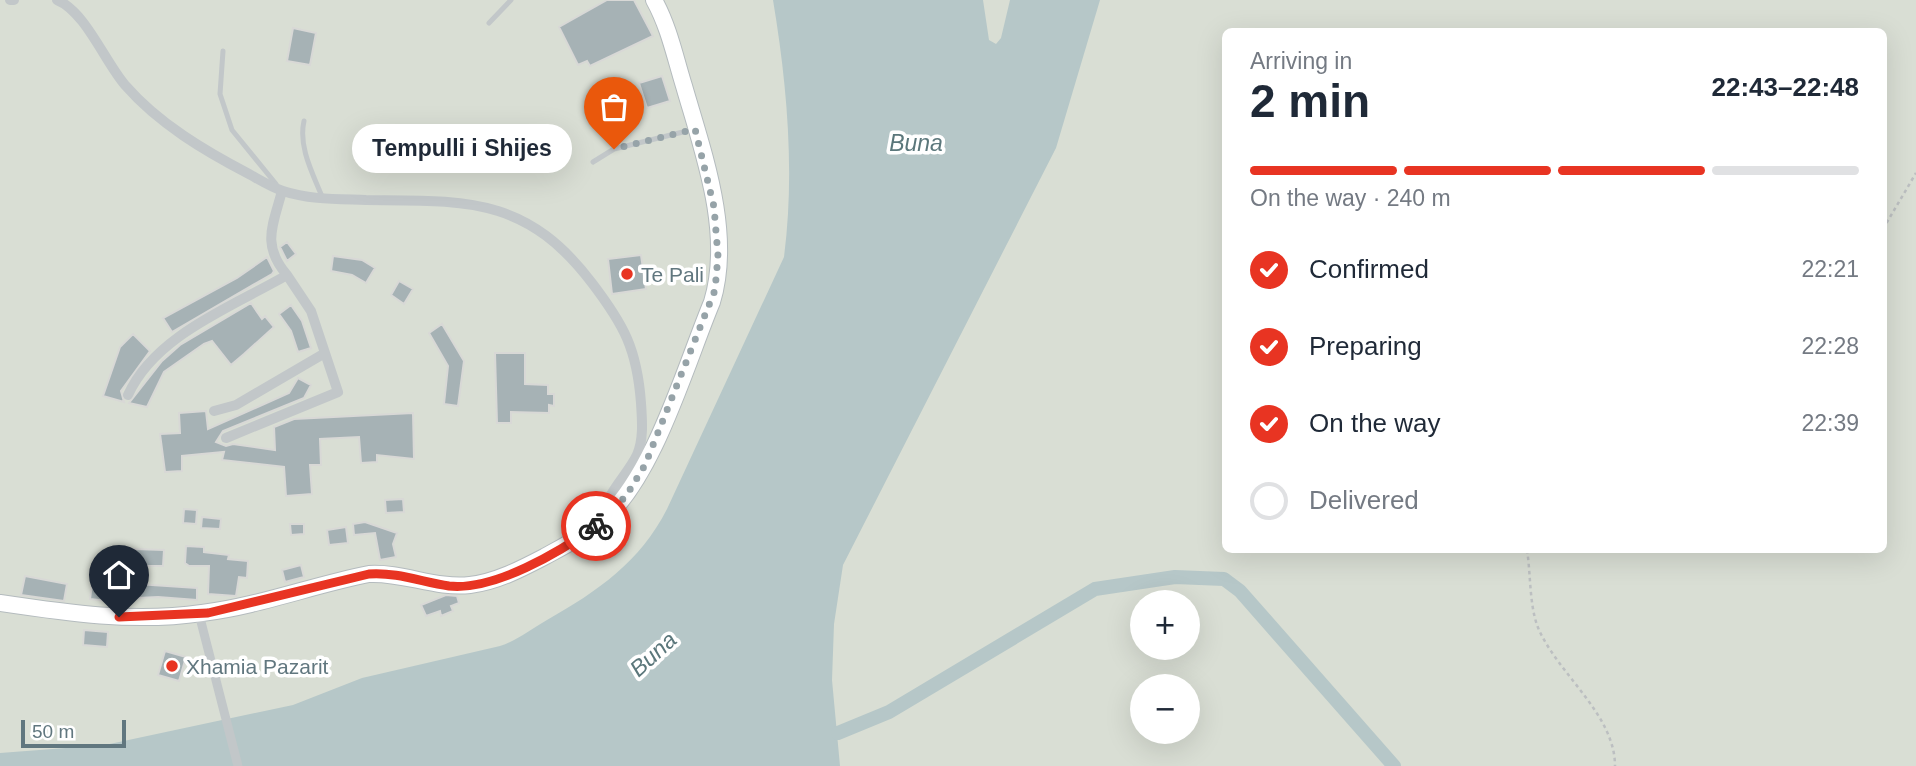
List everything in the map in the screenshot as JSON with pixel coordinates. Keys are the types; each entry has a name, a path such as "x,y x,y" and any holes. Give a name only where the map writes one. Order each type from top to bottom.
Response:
{"main road":[{"path":"0,603 92,617 199,614 369,574 396,575 449,586 480,584 546,556 603,520 626,496 645,465 715,290 718,256 714,207 670,38 654,0"}],"street":[{"path":"57,0 66,4 79,17 125,85 157,116 212,155 282,191 323,199 473,203 513,215 569,252 612,309 632,346 637,372 641,440 632,465 605,504 603,520"},
{"path":"226,438 338,392 311,311 275,262 270,238 282,191"},
{"path":"128,395 137,375 170,342 287,275"},
{"path":"214,411 236,405 325,353"},
{"path":"199,614 214,682 238,766"}],"lane":[{"path":"489,23 511,0"},
{"path":"223,51 220,94 232,130 282,191"},
{"path":"303,121 305,155 323,199"},
{"path":"593,162 614,149 695,129"}],"path":[{"path":"1887,222 1916,173"},
{"path":"1527,553 1538,628 1577,691 1604,722 1611,740 1615,766"}],"shaded area":[{"path":"0,0 1916,0 1916,766 0,766"}],"water":[{"name":"Buna","path":"773,0 983,0 989,40 996,44 1001,38 1010,0 1100,0 1056,148 843,565 834,624 832,680 840,766 0,766 0,753 105,745 293,705 362,678 500,646 519,638 583,598 631,560 667,509 784,257 789,193 788,128"}],"building":[{"path":"607,0 634,0 653,36 590,66 587,61 578,65 559,27"},
{"path":"293,28 316,33 310,65 287,61"},
{"path":"662,76 670,101 647,108 639,83"},
{"path":"287,242 296,254 287,261 280,247"},
{"name":"Te Pali","path":"641,255 646,289 612,294 608,259"},
{"path":"333,256 362,260 375,268 366,283 352,275 331,271"},
{"path":"267,257 274,271 272,274 172,332 163,318 237,278"},
{"path":"399,281 413,289 404,304 391,295"},
{"path":"251,303 262,319 265,316 274,327 231,365 212,341 164,372 147,407 129,403 162,361 180,345"},
{"path":"291,305 302,321 311,348 298,352 291,331 279,314"},
{"path":"442,324 464,361 458,406 444,404 448,366 429,333"},
{"path":"133,334 150,351 121,391 124,402 103,396 120,347"},
{"path":"495,353 525,353 525,384 548,385 548,394 554,394 554,406 549,405 549,413 511,412 511,423 497,423"},
{"path":"298,378 311,385 304,398 223,431 216,442 226,446 233,444 275,450 274,427 294,419 413,413 414,459 377,455 377,462 361,463 359,437 320,439 321,465 310,465 312,494 286,496 284,467 222,460 224,452 182,456 182,471 165,472 160,434 180,433 179,413 206,411 208,429 289,393"},
{"path":"403,499 404,512 386,513 385,500"},
{"path":"184,509 197,510 196,524 183,523"},
{"path":"202,517 221,519 220,529 201,528"},
{"path":"365,522 397,533 393,544 396,557 380,560 375,533 354,535 353,524"},
{"path":"290,524 304,524 304,534 291,535"},
{"path":"346,527 348,543 329,545 327,530"},
{"path":"186,546 204,547 204,552 248,561 247,578 239,577 236,596 208,594 209,566 189,566 185,563"},
{"path":"134,549 164,550 163,566 133,566"},
{"path":"301,565 304,577 285,582 282,570"},
{"path":"25,576 67,584 64,601 21,595"},
{"path":"122,583 197,588 197,600 158,597 118,599 118,602 90,599 92,584 122,587"},
{"path":"446,595 457,596 459,603 451,606 453,611 441,616 440,611 426,616 421,605"},
{"path":"84,630 108,632 107,647 83,645"},
{"name":"Xhamia Pazarit","path":"165,651 186,657 179,681 158,675"}],"waterway":[{"path":"838,733 889,712 1095,589 1175,577 1224,579 1240,591 1394,766"}],"way so far":[{"path":"596,526 626,496 645,465 712,302 718,273 714,207 709,176 695,129 614,149"}],"place":[{"name":"Tempulli i Shijes","path":"614,149"},
{"name":"Te Pali","path":"627,274"},
{"name":"Xhamia Pazarit","path":"172,666"}],"route":[{"path":"119,617 208,613 369,574 386,573 449,586 480,584 557,551 596,526"}]}
